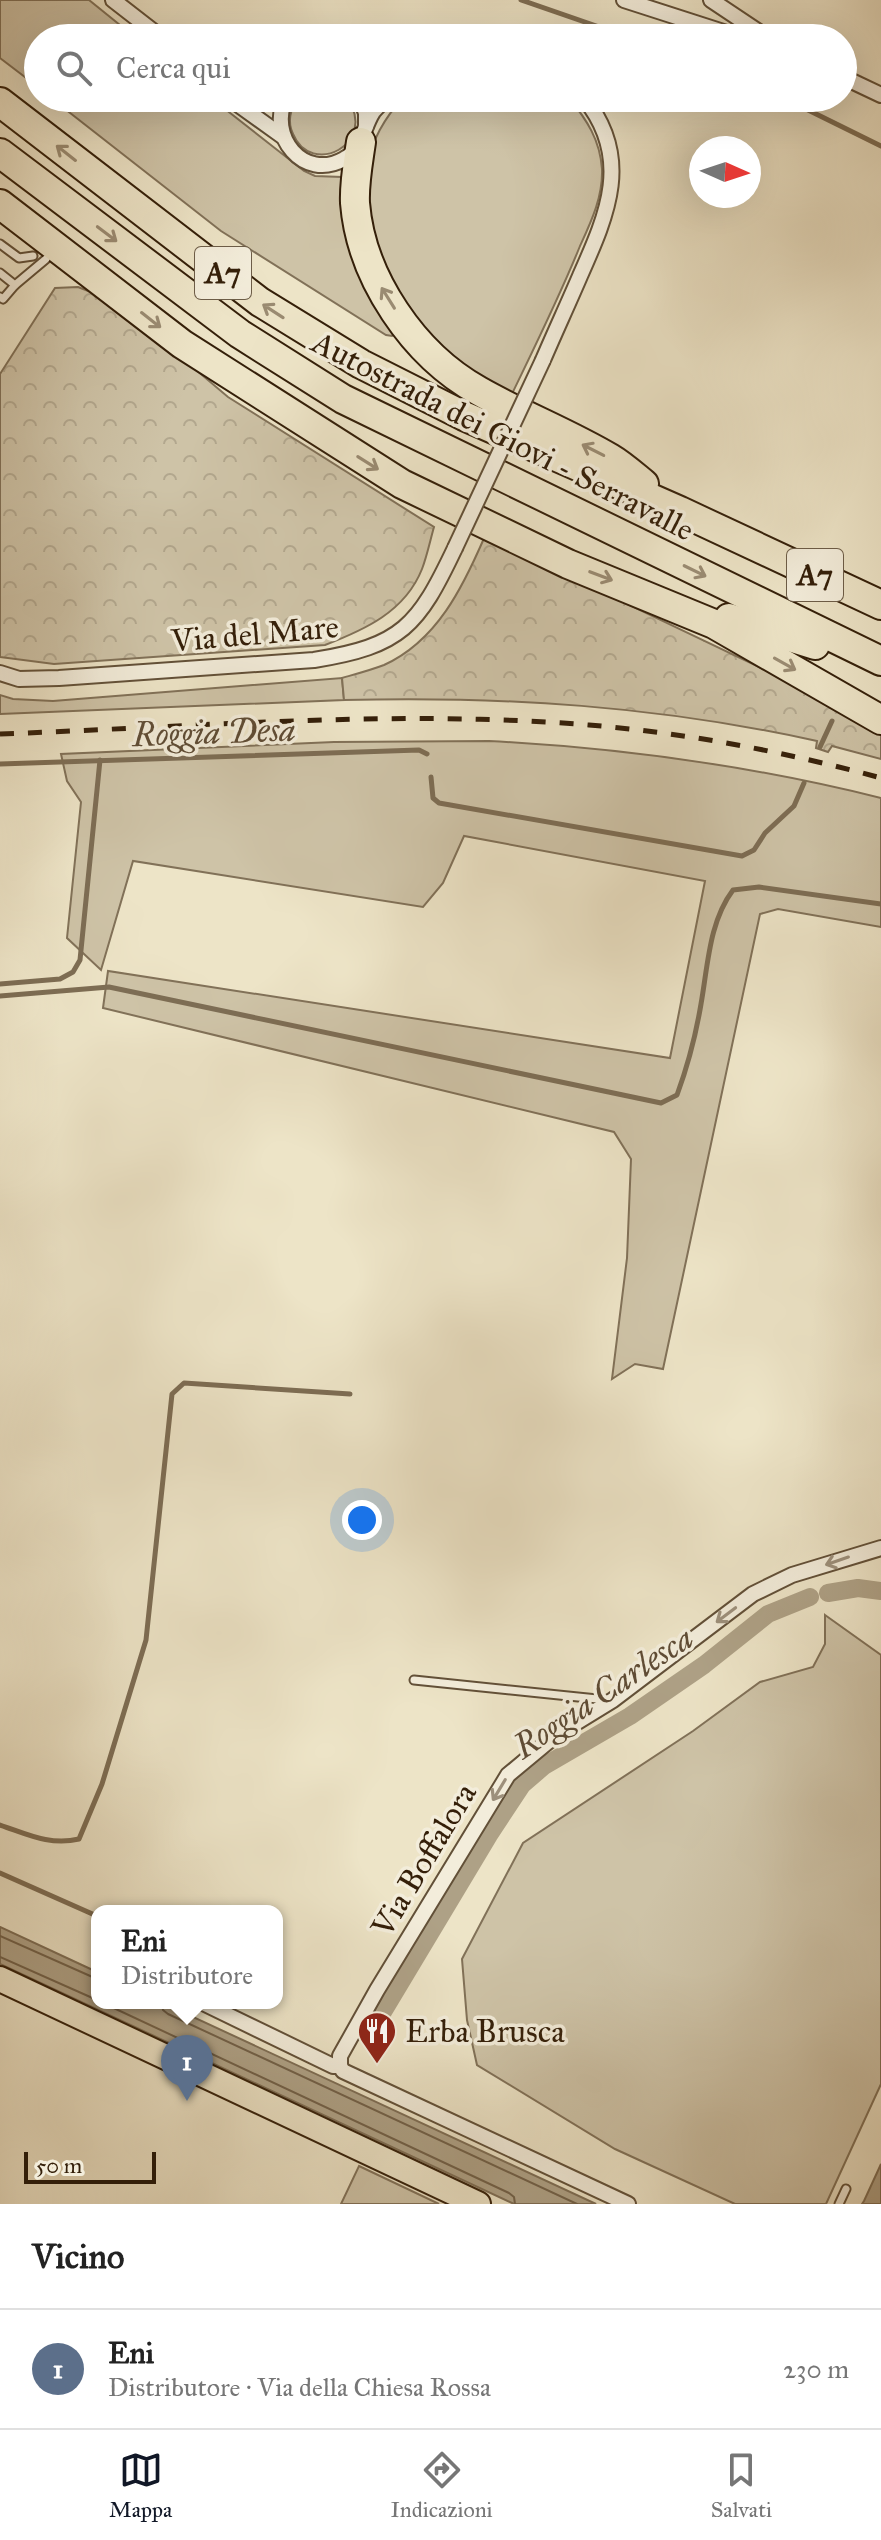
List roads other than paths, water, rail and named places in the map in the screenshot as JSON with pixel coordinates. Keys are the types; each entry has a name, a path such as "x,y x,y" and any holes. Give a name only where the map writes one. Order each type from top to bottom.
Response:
{"highway":[{"name":"Autostrada dei Giovi - Serravalle","path":"0,102 260,302 361,364 464,416 680,511 881,605"},
{"path":"363,135 355,177 359,225 368,260 409,332 439,362 476,390 611,458 680,511"},
{"name":"Autostrada dei Giovi - Serravalle","path":"0,153 240,334 343,399 881,663"},
{"path":"0,204 182,344 402,484 568,564 714,624 881,720"},
{"path":"40,257 60,263 107,287"},
{"path":"640,591 881,663"}],"main road":[{"path":"0,1979 478,2204"}],"street":[{"path":"113,0 144,24"},
{"path":"624,0 699,24"},
{"path":"711,0 747,24"},
{"path":"857,84 881,95"},
{"path":"249,112 282,136 293,153 306,162 317,164 332,164 355,151 374,112"},
{"path":"281,112 279,119 282,136"},
{"path":"363,135 366,112"},
{"name":"Via del Mare","path":"0,673 19,679 59,678 314,660 355,653 385,641 418,614 435,591 543,360 608,206 611,177 608,146 594,112"},
{"name":"Via Boffalora","path":"340,2066 340,2056 377,1990 508,1775 556,1735 613,1700 753,1594 792,1575 881,1548"},
{"path":"215,2009 333,2066 340,2066 343,2071 406,2102 628,2204"}],"lane":[{"path":"0,244 19,258 40,257"},
{"path":"0,297 3,299 40,257"},
{"path":"0,273 15,285"},
{"path":"414,1680 613,1700"},
{"path":"839,2204 846,2189"}],"water":[{"path":"0,1927 91,1969 91,2006 0,1964"},
{"path":"96,2009 176,2009 596,2204 514,2204"},
{"path":"881,2164 881,2204 862,2204 864,2201"}],"waterway":[{"name":"Roggia Desa","path":"521,0 590,24"},
{"name":"Roggia Desa","path":"812,112 881,146"},
{"name":"Roggia Desa","path":"820,747 832,721"},
{"name":"Roggia Desa","path":"0,764 419,750 427,754"},
{"name":"Roggia Desa","path":"0,984 60,979 73,972 80,960 100,760"},
{"name":"Roggia Desa","path":"431,777 433,798 439,803 742,856 754,850 765,833 794,806 804,783"},
{"path":"0,996 109,987 661,1103 677,1095 681,1084 697,1027 714,930 733,890 759,887 881,904"},
{"path":"0,1825 48,1840 79,1839 102,1784 146,1640 172,1394 184,1383 350,1394"},
{"name":"Roggia Carlesca","path":"828,1593 858,1588 881,1591"},
{"name":"Roggia Carlesca","path":"358,2032 369,2028 381,2015 522,1785 544,1766 630,1716 704,1665 768,1614 810,1597"},
{"name":"Roggia Carlesca","path":"0,1873 91,1913"},
{"path":"374,2024 382,2028"}],"railway":[{"path":"0,734 368,719 515,721 589,725 699,738 881,778"}],"place":[{"name":"Erba Brusca","path":"377,2065"},
{"name":"Eni","path":"187,2101"}]}
